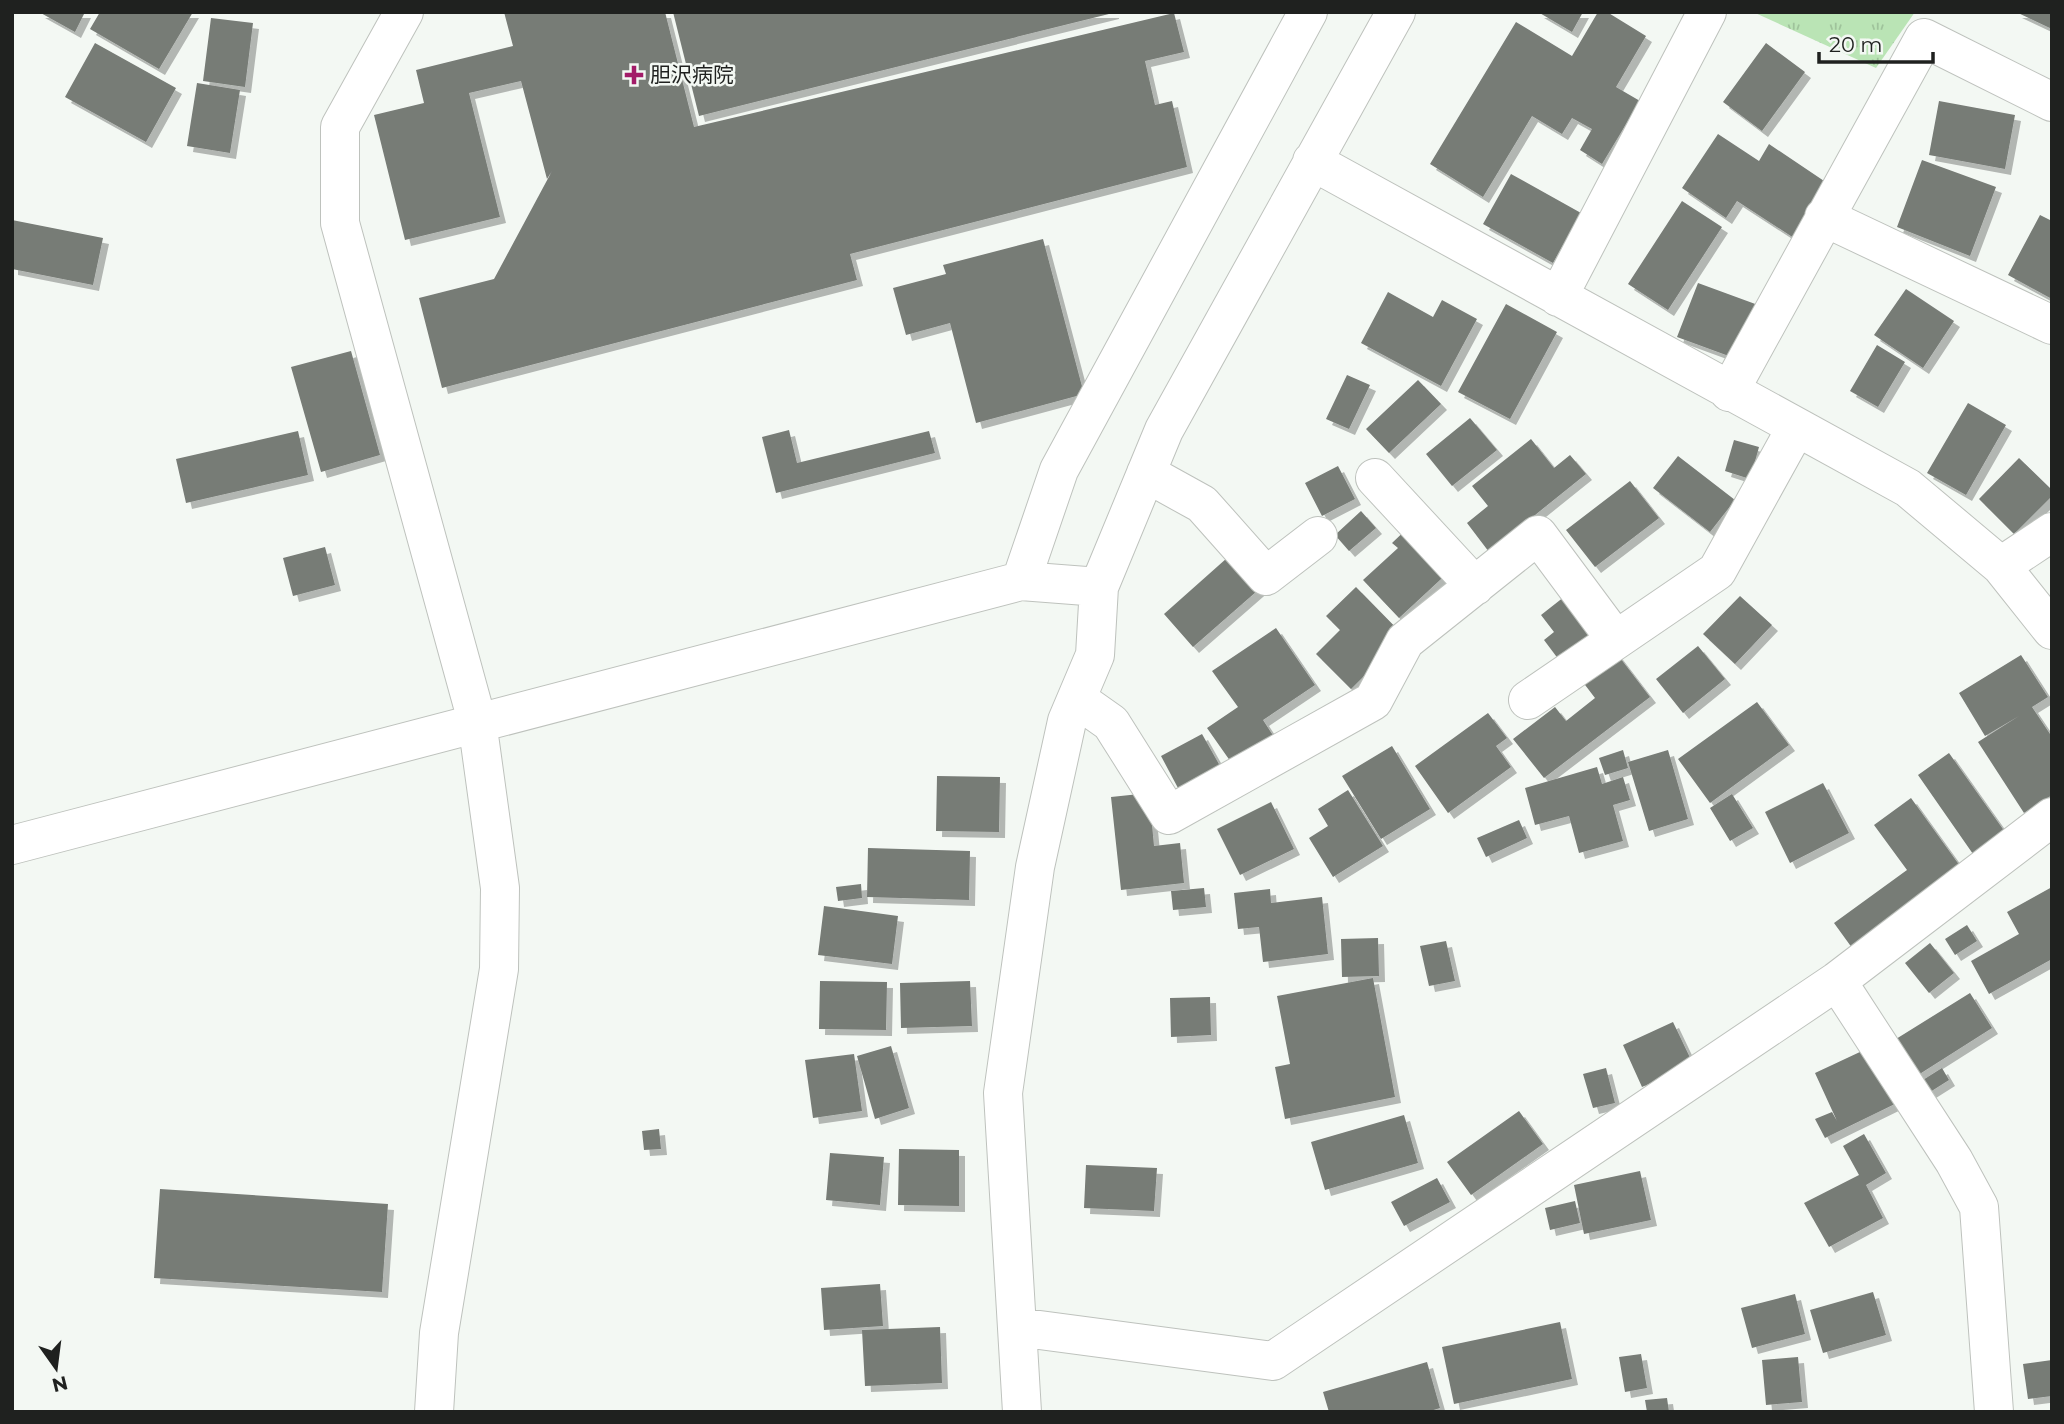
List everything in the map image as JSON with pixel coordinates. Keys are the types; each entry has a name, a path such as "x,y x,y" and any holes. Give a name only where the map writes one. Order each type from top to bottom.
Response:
{"street":[{"path":"404,12 340,127 340,223 477,721 500,888 499,970 439,1333 434,1412"},
{"path":"1021,581 1059,470 1308,12"},
{"path":"1022,1412 1003,1093 1035,867 1067,720 1095,655 1100,587 1164,430 1396,12"},
{"path":"1558,297 1707,12"},
{"path":"1729,392 1924,38 2052,102"},
{"path":"1312,161 1908,488 2001,566 2052,630"},
{"path":"1824,217 2052,325"},
{"path":"1528,700 1717,571 1796,428"},
{"path":"1146,473 1202,504 1266,576 1318,536"},
{"path":"1375,478 1475,586"},
{"path":"2001,566 2052,532"},
{"path":"1077,699 1111,723 1169,815 1373,701 1405,641 1538,536 1616,640"},
{"path":"12,845 477,721 1021,581 1100,587"},
{"path":"1017,1327 1273,1361 1837,981 2052,817"},
{"path":"1837,981 1954,1161 1979,1208 1994,1412"}],"green space":[{"path":"1753,12 1915,12 1876,68"}],"building":[{"path":"39,12 85,12 75,32"},
{"path":"100,12 193,12 159,69 90,29"},
{"path":"504,12 665,12 694,127 1174,13 1184,52 1145,61 1155,105 1172,101 1187,167 850,254 857,280 442,388 419,298 494,279 552,171 547,179 521,81 469,93 500,217 405,240 374,115 424,103 416,70 513,46"},
{"path":"673,12 1113,12 1113,13 699,116"},
{"path":"1538,12 1583,12 1572,32"},
{"path":"1598,12 1607,12 1646,36 1616,87 1640,101 1602,164 1580,150 1592,129 1572,118 1562,134 1532,116 1483,197 1430,164 1516,22 1572,56"},
{"path":"2016,12 2052,12 2052,29"},
{"path":"211,18 253,23 245,87 203,81"},
{"path":"95,43 176,88 146,142 65,97"},
{"path":"1766,43 1805,72 1762,131 1723,102"},
{"path":"197,83 240,90 230,153 187,146"},
{"path":"1939,101 2015,115 2005,169 1929,155"},
{"path":"1718,134 1759,161 1769,144 1830,185 1794,238 1737,201 1726,218 1682,188"},
{"path":"1922,160 1996,187 1970,256 1897,227"},
{"path":"1511,174 1581,213 1553,263 1483,224"},
{"path":"1682,201 1722,227 1668,310 1628,284"},
{"path":"2040,215 2052,221 2052,299 2008,275"},
{"path":"12,220 103,238 93,285 12,269"},
{"path":"1043,239 1084,394 976,423 950,323 906,335 893,288 946,274 943,265"},
{"path":"1698,283 1758,305 1737,359 1677,337"},
{"path":"1906,289 1954,321 1923,368 1874,335"},
{"path":"1388,292 1433,317 1442,300 1477,319 1441,386 1361,343"},
{"path":"1506,304 1557,332 1510,419 1458,392"},
{"path":"1877,345 1905,362 1878,407 1850,391"},
{"path":"351,351 380,455 321,472 291,367"},
{"path":"1347,375 1370,385 1349,429 1326,419"},
{"path":"1418,380 1441,404 1389,453 1366,429"},
{"path":"1968,403 2006,425 1966,495 1927,473"},
{"path":"1470,418 1497,450 1452,486 1426,454"},
{"path":"789,430 797,463 929,431 935,453 776,493 762,437"},
{"path":"298,431 308,475 186,503 176,459"},
{"path":"1531,439 1554,468 1570,455 1586,474 1489,552 1467,523 1488,506 1472,486"},
{"path":"1734,440 1759,447 1750,479 1725,471"},
{"path":"1678,456 1735,500 1710,532 1653,488"},
{"path":"2019,458 2052,490 2052,496 2014,534 1979,499"},
{"path":"1338,466 1355,499 1322,516 1305,483"},
{"path":"1630,481 1659,518 1595,567 1566,530"},
{"path":"1361,511 1376,528 1349,551 1335,535"},
{"path":"1413,523 1454,567 1399,618 1363,580 1398,548 1392,543"},
{"path":"325,547 335,585 293,596 283,558"},
{"path":"1236,550 1265,584 1193,647 1164,614"},
{"path":"1356,587 1404,636 1351,689 1316,654 1340,630 1326,616"},
{"path":"1569,593 1601,635 1562,664 1544,640 1554,632 1541,615"},
{"path":"1740,596 1772,625 1735,664 1703,634"},
{"path":"1276,628 1315,685 1263,720 1274,737 1233,765 1207,728 1238,707 1212,671"},
{"path":"1698,646 1725,679 1683,713 1656,679"},
{"path":"1614,650 1650,697 1544,778 1513,739 1555,707 1566,721 1595,698 1579,677"},
{"path":"2021,655 2048,697 2032,707 2052,737 2052,795 2024,813 1978,742 2019,716 1985,736 1959,693"},
{"path":"1757,702 1789,745 1710,803 1678,759"},
{"path":"1488,713 1507,738 1496,746 1511,767 1448,813 1415,766"},
{"path":"1202,734 1220,766 1178,788 1161,756"},
{"path":"1392,746 1430,809 1381,839 1342,776"},
{"path":"1623,750 1628,768 1605,775 1599,758"},
{"path":"1668,750 1688,819 1649,831 1628,762"},
{"path":"1949,753 2005,832 1973,854 1918,775"},
{"path":"1597,767 1602,784 1623,777 1630,800 1613,805 1623,841 1579,853 1569,816 1535,825 1525,788"},
{"path":"937,776 1000,777 999,832 936,831"},
{"path":"1823,783 1849,833 1790,863 1765,812"},
{"path":"1348,790 1383,846 1333,877 1309,838 1328,826 1318,809"},
{"path":"1149,793 1154,846 1180,843 1184,883 1121,890 1111,797"},
{"path":"1732,794 1753,828 1730,841 1710,808"},
{"path":"1911,798 1965,873 1855,952 1834,923 1907,870 1874,825"},
{"path":"1271,802 1294,849 1240,875 1217,829"},
{"path":"1519,820 1527,838 1486,857 1477,838"},
{"path":"868,848 970,851 969,900 867,897"},
{"path":"861,884 862,898 838,901 836,887"},
{"path":"2052,887 2052,959 1989,994 1971,961 2019,934 2007,912"},
{"path":"1204,888 1206,907 1173,910 1171,891"},
{"path":"1270,889 1271,903 1322,897 1328,954 1263,962 1259,927 1238,929 1234,893"},
{"path":"824,906 898,916 892,964 818,955"},
{"path":"1967,925 1977,941 1955,955 1945,939"},
{"path":"1378,938 1379,976 1342,977 1341,939"},
{"path":"1446,941 1455,981 1429,986 1420,946"},
{"path":"1930,943 1954,973 1929,993 1905,963"},
{"path":"1373,978 1395,1097 1285,1119 1275,1067 1290,1064 1277,996"},
{"path":"820,981 887,982 886,1030 819,1029"},
{"path":"970,981 972,1026 901,1028 900,983"},
{"path":"1970,993 1992,1028 1918,1075 1896,1039"},
{"path":"1210,997 1211,1035 1171,1037 1170,998"},
{"path":"1673,1022 1693,1064 1642,1087 1623,1045"},
{"path":"1877,1044 1903,1100 1825,1138 1815,1119 1832,1112 1837,1121 1815,1073"},
{"path":"891,1046 909,1108 875,1119 857,1056"},
{"path":"854,1054 862,1111 813,1118 805,1060"},
{"path":"1606,1068 1615,1103 1593,1108 1583,1074"},
{"path":"1942,1068 1949,1080 1930,1092 1923,1080"},
{"path":"1519,1111 1543,1144 1471,1195 1447,1162"},
{"path":"1404,1115 1418,1163 1325,1190 1311,1142"},
{"path":"659,1129 661,1149 644,1150 642,1131"},
{"path":"1864,1134 1886,1173 1866,1185 1883,1218 1829,1247 1804,1203 1859,1175 1843,1146"},
{"path":"899,1149 959,1150 959,1206 898,1205"},
{"path":"830,1153 884,1157 880,1205 826,1200"},
{"path":"1086,1165 1157,1168 1154,1211 1084,1208"},
{"path":"1640,1171 1651,1220 1584,1234 1574,1185"},
{"path":"1437,1178 1450,1202 1404,1226 1391,1202"},
{"path":"160,1189 388,1204 382,1292 154,1278"},
{"path":"1575,1201 1580,1223 1550,1230 1545,1208"},
{"path":"880,1284 883,1326 824,1330 821,1288"},
{"path":"1873,1292 1886,1335 1823,1353 1810,1310"},
{"path":"1795,1294 1805,1334 1752,1348 1741,1308"},
{"path":"1560,1322 1572,1379 1454,1404 1442,1347"},
{"path":"940,1327 942,1383 865,1386 862,1330"},
{"path":"1641,1354 1647,1388 1625,1392 1619,1357"},
{"path":"1798,1357 1802,1402 1766,1405 1762,1360"},
{"path":"2052,1360 2052,1396 2028,1399 2023,1364"},
{"path":"1427,1362 1440,1408 1427,1412 1329,1412 1323,1392"},
{"path":"1667,1398 1669,1412 1647,1412 1645,1400"}],"place":[{"name":"胆沢病院","path":"634,75"}]}
